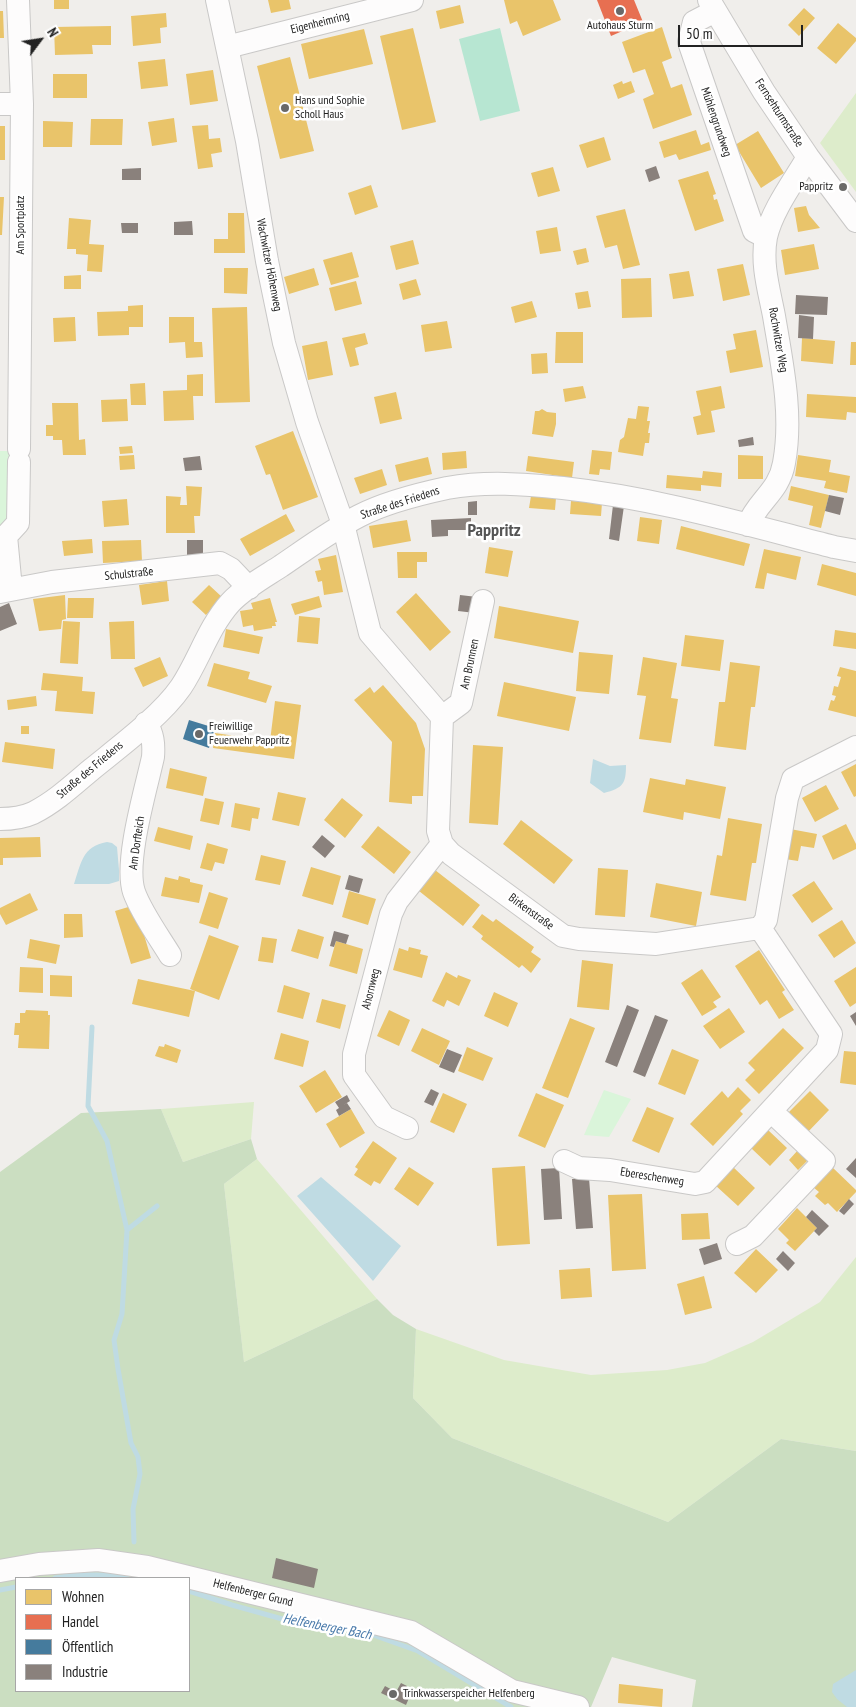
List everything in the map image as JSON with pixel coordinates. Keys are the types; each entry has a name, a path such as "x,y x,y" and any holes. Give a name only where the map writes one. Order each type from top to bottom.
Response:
{"street":[{"name":"Am Sportplatz","path":"6,590 6,536 18,523 19,455 11,104 18,0"},
{"name":"Wachwitzer Höhenweg","path":"216,0 247,141 267,262 284,342 307,422 344,524"},
{"name":"Eigenheimring","path":"227,47 412,0"},
{"name":"Fernsehturmstraße","path":"712,6 764,92 856,221"},
{"name":"Mühlengrundweg","path":"712,6 694,22 689,42 754,231 766,237"},
{"name":"Rochwitzer Weg","path":"748,524 752,514 769,496 779,480 784,463 786,436 783,368 763,260 766,237 772,219 808,156"},
{"name":"Straße des Friedens","path":"0,819 25,816 54,800 146,724 181,687 218,619 232,602 249,588 344,524 361,514 386,506 448,488 480,484 518,483 606,492 673,505 856,550"},
{"path":"344,524 370,633 442,717 438,831 442,844"},
{"name":"Schulstraße","path":"6,590 52,582 220,563 231,570 249,588"},
{"name":"Am Brunnen","path":"442,717 461,703 483,601"},
{"name":"Am Dorfteich","path":"146,724 151,732 154,746 153,757 137,828 131,870 134,892 170,955"},
{"path":"760,928 766,920 787,798 793,779 856,747"},
{"name":"Birkenstraße","path":"442,844 451,854 563,936 578,939 656,944 760,928"},
{"name":"Ahornweg","path":"407,1128 384,1117 354,1075 354,1054 391,914 397,901 442,844"},
{"name":"Ebereschenweg","path":"564,1161 579,1168 610,1170 695,1184 705,1182 827,1050 831,1034 760,928"},
{"path":"737,1244 754,1236 824,1161 771,1111"},
{"name":"Helfenberger Grund","path":"0,1571 39,1564 98,1560 147,1567 188,1577"},
{"name":"Helfenberger Grund","path":"190,1578 411,1632 512,1691 578,1707"}],"green space":[{"path":"500,28 520,111 480,121 459,39"},
{"path":"856,93 856,192 820,143"},
{"path":"0,451 13,451 12,514 0,532"},
{"path":"604,1090 631,1099 609,1137 584,1135"},
{"path":"254,1102 251,1139 183,1162 161,1109"},
{"path":"161,1109 183,1162 251,1139 257,1159 224,1184 244,1362 377,1299 393,1315 416,1329 413,1398 452,1438 668,1522 781,1439 856,1451 856,1707 692,1707 696,1680 612,1657 591,1707 0,1707 0,1172 81,1113"},
{"path":"257,1159 377,1299 244,1362 224,1184"},
{"path":"856,1257 856,1451 781,1439 668,1522 452,1438 413,1398 416,1329 504,1360 591,1375 667,1370 705,1363 753,1342 820,1302"}],"water":[{"path":"593,759 610,766 626,765 622,784 604,793 590,783"},
{"path":"107,842 117,847 119,881 109,884 74,884 87,852 92,847"},
{"path":"321,1177 401,1246 373,1281 297,1196"},
{"path":"856,1670 856,1707 847,1707 832,1692 833,1684"}],"building: Wohnen":[{"path":"54,0 69,0 69,9 54,9"},
{"path":"268,0 289,0 291,9 271,13"},
{"path":"504,0 553,0 561,20 523,36 517,21 510,24"},
{"path":"460,5 464,23 440,29 436,11"},
{"path":"804,8 815,18 799,36 788,25"},
{"path":"0,11 3,11 4,38 0,38"},
{"path":"166,13 167,27 160,28 161,43 133,46 131,16"},
{"path":"838,23 856,38 856,41 836,64 817,48"},
{"path":"111,26 111,45 92,45 93,54 55,55 54,27"},
{"path":"662,27 672,58 662,62 671,88 682,84 692,115 653,129 643,99 654,94 645,69 633,73 622,42"},
{"path":"413,28 436,122 402,130 380,36"},
{"path":"364,29 373,64 309,79 301,44"},
{"name":"Hans und Sophie Scholl Haus","path":"290,57 314,151 280,159 257,66"},
{"path":"165,59 168,86 141,89 138,62"},
{"path":"213,70 218,101 190,105 186,74"},
{"path":"53,74 87,74 87,98 53,98"},
{"path":"622,81 623,84 631,81 635,92 618,99 613,85"},
{"path":"174,118 177,142 152,146 148,122"},
{"path":"91,119 123,119 122,145 90,145"},
{"path":"43,121 73,122 72,147 43,147"},
{"path":"208,125 209,139 220,138 222,152 211,154 213,167 198,169 192,126"},
{"path":"0,126 5,126 5,160 0,160"},
{"path":"696,130 701,145 709,142 711,150 679,160 676,154 664,158 659,142"},
{"path":"758,131 784,173 761,188 735,145"},
{"path":"604,137 611,160 587,168 579,145"},
{"path":"553,167 560,191 538,197 531,173"},
{"path":"708,171 716,194 713,195 714,200 717,199 724,221 695,231 678,180"},
{"path":"371,185 378,207 355,215 348,193"},
{"path":"0,197 4,197 2,235 0,235"},
{"path":"806,206 809,215 820,228 798,232 794,208"},
{"path":"625,209 640,265 623,269 617,245 605,248 596,216"},
{"path":"228,213 244,213 245,253 214,253 214,239 228,239"},
{"path":"69,218 91,220 89,244 104,245 102,272 87,271 88,255 76,254 76,249 67,249"},
{"path":"557,227 561,251 540,254 536,231"},
{"path":"413,240 419,264 396,270 390,246"},
{"path":"814,244 819,269 785,275 781,250"},
{"path":"586,248 589,262 577,265 573,251"},
{"path":"352,252 359,277 331,285 323,260"},
{"path":"743,264 750,295 723,301 717,269"},
{"path":"224,268 248,268 247,294 224,293"},
{"path":"314,268 319,285 289,294 284,277"},
{"path":"689,271 694,296 673,299 669,274"},
{"path":"81,275 81,289 64,289 64,276"},
{"path":"651,278 652,317 622,318 621,279"},
{"path":"416,279 421,295 403,300 399,284"},
{"path":"356,281 362,304 335,311 329,288"},
{"path":"588,291 591,307 578,309 575,293"},
{"path":"532,301 537,317 515,323 511,307"},
{"path":"143,305 143,327 129,327 129,335 98,336 97,312 128,311 128,306"},
{"path":"247,307 250,402 215,403 212,308"},
{"path":"75,317 76,341 54,342 53,318"},
{"path":"169,317 194,317 194,342 202,342 203,357 186,358 185,342 169,343"},
{"path":"447,321 452,348 425,352 421,325"},
{"path":"756,330 763,367 730,373 726,351 736,349 733,334"},
{"path":"556,332 583,332 583,363 555,363"},
{"path":"365,333 368,344 355,348 359,365 350,367 342,338"},
{"path":"802,338 835,341 833,364 801,361"},
{"path":"327,341 333,375 308,380 302,346"},
{"path":"851,342 856,342 856,365 850,365"},
{"path":"547,353 548,373 532,374 531,354"},
{"path":"203,374 203,396 193,396 194,420 164,421 163,391 187,390 187,375"},
{"path":"145,383 146,405 131,405 130,384"},
{"path":"583,386 586,398 565,402 563,389"},
{"path":"721,386 725,408 711,411 715,432 697,435 693,417 701,415 696,391"},
{"path":"396,392 402,419 380,424 374,397"},
{"path":"807,394 856,397 856,413 847,412 846,420 806,417"},
{"path":"127,399 128,421 102,422 101,400"},
{"path":"52,403 78,403 79,440 85,439 86,455 63,455 62,440 53,440 53,436 46,436 46,425 53,425"},
{"path":"638,406 649,407 647,421 650,421 649,443 645,443 643,456 618,452 620,440 624,437 628,418 636,419"},
{"path":"542,409 547,412 556,413 553,437 532,434 535,411"},
{"path":"293,431 318,497 283,510 270,474 266,475 255,446"},
{"path":"132,446 133,453 120,454 119,447"},
{"path":"592,450 612,452 610,470 600,469 599,475 589,474"},
{"path":"466,451 467,468 443,470 442,453"},
{"path":"134,455 135,469 120,470 119,456"},
{"path":"738,455 763,456 763,479 738,479"},
{"path":"798,455 831,460 829,472 850,476 847,493 824,488 826,481 795,476"},
{"path":"528,456 574,462 572,478 526,471"},
{"path":"428,457 432,474 399,482 395,465"},
{"path":"382,469 387,485 360,494 354,478"},
{"path":"703,471 722,473 721,487 701,485 701,491 666,488 667,475 702,478"},
{"path":"186,486 202,487 200,516 194,516 195,533 166,533 166,496 181,497 180,505 187,505"},
{"path":"791,486 829,495 821,528 809,525 813,506 788,500"},
{"path":"531,496 556,498 555,510 529,508"},
{"path":"127,499 129,525 104,527 102,501"},
{"path":"571,501 602,503 601,516 570,514"},
{"path":"286,514 295,531 250,556 240,539"},
{"path":"640,517 662,520 659,544 637,541"},
{"path":"407,520 411,541 373,548 369,526"},
{"path":"681,526 750,544 744,566 676,549"},
{"path":"92,539 93,553 64,556 62,541"},
{"path":"141,540 142,561 103,563 102,541"},
{"path":"489,547 513,551 508,577 485,573"},
{"path":"764,549 801,557 796,580 767,573 764,589 755,588"},
{"path":"397,552 427,552 427,562 417,562 417,578 398,578"},
{"path":"336,555 343,592 324,595 322,581 318,582 315,571 321,570 318,559"},
{"path":"822,564 856,573 856,596 817,585"},
{"path":"167,581 169,601 142,605 139,585"},
{"path":"209,585 222,597 206,615 192,602"},
{"path":"416,593 451,632 430,651 396,612"},
{"path":"65,595 66,619 62,620 61,629 39,631 33,599"},
{"path":"319,596 322,607 295,615 291,604"},
{"path":"68,598 94,598 93,618 67,618"},
{"path":"270,598 277,622 275,622 276,626 254,631 253,625 243,627 240,611 253,609 251,603"},
{"path":"499,606 579,621 573,653 494,638"},
{"path":"299,616 320,618 318,644 297,642"},
{"path":"63,621 80,622 78,664 60,663"},
{"path":"134,621 135,659 111,659 109,622"},
{"path":"226,629 263,637 259,654 223,647"},
{"path":"835,630 856,633 856,649 833,646"},
{"path":"685,635 724,640 720,671 681,666"},
{"path":"579,652 613,655 609,694 576,691"},
{"path":"160,657 168,676 143,687 134,668"},
{"path":"643,657 677,663 671,698 678,699 671,743 639,739 646,696 637,695"},
{"path":"730,662 760,666 755,707 751,707 746,750 714,746 719,702 725,702"},
{"path":"214,663 250,672 248,679 272,686 266,703 207,686"},
{"path":"840,667 856,671 856,717 828,710 831,700 834,701 836,696 832,695 834,686 838,687 841,677 837,676"},
{"path":"43,673 83,677 82,691 95,692 93,714 55,711 57,691 41,690"},
{"path":"504,682 576,697 569,731 497,716"},
{"path":"383,685 416,723 425,749 423,796 412,796 412,804 389,802 392,742 354,700 370,687 374,693"},
{"path":"36,696 37,706 8,710 7,700"},
{"path":"275,701 301,705 294,759 213,748 215,733 270,741"},
{"path":"21,726 29,726 29,734 21,734"},
{"path":"5,742 55,749 53,769 2,762"},
{"path":"473,745 503,747 498,825 469,823"},
{"path":"856,764 856,796 854,797 841,772"},
{"path":"170,768 207,777 203,796 166,788"},
{"path":"650,778 685,785 686,779 726,787 720,819 684,812 683,820 643,812"},
{"path":"826,785 839,809 815,822 802,798"},
{"path":"278,792 306,798 299,826 272,820"},
{"path":"205,798 224,802 219,825 200,821"},
{"path":"342,798 363,815 345,838 324,820"},
{"path":"235,803 260,808 258,819 252,818 250,831 231,827"},
{"path":"728,818 762,824 756,863 752,863 746,901 710,895 717,855 722,856"},
{"path":"521,820 573,860 554,884 503,844"},
{"path":"846,824 856,844 856,849 833,860 822,836"},
{"path":"378,826 411,852 394,874 361,847"},
{"path":"158,827 193,836 190,850 154,841"},
{"path":"790,829 817,834 814,848 801,846 798,861 785,859"},
{"path":"40,837 41,857 3,858 3,865 0,865 0,838"},
{"path":"207,843 228,849 224,864 215,862 212,871 200,868"},
{"path":"261,855 286,861 280,885 255,880"},
{"path":"311,867 341,876 333,905 302,896"},
{"path":"598,868 628,870 625,917 595,915"},
{"path":"435,870 480,905 463,926 419,891"},
{"path":"179,876 190,879 190,882 203,885 199,903 161,896 165,877 178,880"},
{"path":"814,881 833,909 812,923 792,895"},
{"path":"656,883 702,892 696,926 650,917"},
{"path":"349,891 376,899 368,925 342,917"},
{"path":"209,892 228,898 218,929 199,923"},
{"path":"30,893 38,910 6,925 0,914 0,908"},
{"path":"135,905 151,958 131,964 115,911"},
{"path":"64,914 82,914 83,937 64,938"},
{"path":"482,914 493,922 496,919 534,947 531,952 541,959 531,973 522,965 519,968 481,939 483,936 472,927"},
{"path":"842,920 856,943 834,958 818,935"},
{"path":"298,929 324,937 318,959 291,951"},
{"path":"209,935 239,946 219,1000 190,989"},
{"path":"262,937 277,939 273,963 258,961"},
{"path":"30,939 60,945 56,964 27,958"},
{"path":"336,941 363,949 357,974 329,966"},
{"path":"409,947 421,950 420,954 428,956 422,978 393,970 399,948 408,951"},
{"path":"759,950 785,990 782,992 794,1010 779,1019 767,1000 760,1005 735,966"},
{"path":"582,960 613,964 609,1010 577,1007"},
{"path":"20,967 43,968 43,993 19,992"},
{"path":"856,967 856,1003 850,1007 834,981"},
{"path":"702,969 721,997 713,1002 717,1007 702,1016 681,983"},
{"path":"446,972 457,978 458,975 471,980 459,1006 447,1000 444,1007 432,1001"},
{"path":"50,975 72,976 72,997 50,996"},
{"path":"138,979 195,991 189,1017 132,1004"},
{"path":"284,985 310,993 303,1019 277,1012"},
{"path":"494,992 518,1003 508,1027 484,1016"},
{"path":"322,999 346,1005 340,1029 316,1022"},
{"path":"729,1008 745,1032 720,1049 703,1026"},
{"path":"26,1010 48,1011 48,1015 50,1015 49,1049 18,1048 19,1035 14,1035 15,1023 20,1023 20,1013 25,1013"},
{"path":"389,1010 410,1020 399,1046 377,1036"},
{"path":"570,1018 595,1028 568,1098 542,1088"},
{"path":"422,1028 450,1041 439,1065 411,1051"},
{"path":"783,1028 804,1048 759,1094 745,1080 755,1070 748,1063"},
{"path":"281,1033 309,1041 303,1067 274,1059"},
{"path":"165,1044 181,1050 177,1063 155,1056 159,1046 164,1047"},
{"path":"467,1047 493,1058 483,1081 458,1071"},
{"path":"672,1049 699,1060 685,1095 658,1084"},
{"path":"844,1051 856,1052 856,1085 840,1083"},
{"path":"325,1070 342,1097 316,1113 299,1086"},
{"path":"738,1087 751,1100 740,1111 743,1114 713,1146 690,1124 722,1091 728,1098"},
{"path":"810,1091 829,1110 806,1134 795,1124 798,1121 789,1112"},
{"path":"443,1093 467,1104 454,1133 430,1122"},
{"path":"536,1093 564,1105 545,1148 518,1136"},
{"path":"647,1107 674,1118 659,1153 632,1141"},
{"path":"351,1109 365,1133 340,1148 326,1124"},
{"path":"768,1130 787,1148 770,1166 751,1148"},
{"path":"373,1141 397,1158 380,1184 374,1181 371,1186 354,1175 358,1169 355,1167"},
{"path":"798,1150 808,1160 798,1170 789,1160"},
{"path":"525,1166 530,1244 497,1246 492,1168"},
{"path":"732,1166 755,1188 738,1206 715,1185"},
{"path":"409,1167 434,1183 418,1206 394,1189"},
{"path":"832,1167 856,1190 837,1212 828,1203 825,1205 815,1196 819,1192 813,1187"},
{"path":"642,1194 646,1269 612,1271 608,1195"},
{"path":"797,1208 817,1228 795,1251 786,1243 789,1240 778,1229"},
{"path":"708,1213 710,1239 682,1240 681,1214"},
{"path":"756,1249 778,1270 756,1293 734,1273"},
{"path":"590,1268 592,1297 561,1299 559,1270"},
{"path":"704,1276 712,1308 685,1315 677,1284"},
{"path":"619,1684 663,1689 662,1707 618,1703"}],"building: Handel":[{"name":"Autohaus Sturm","path":"597,0 634,0 643,22 611,36"}],"building: Öffentlich":[{"name":"Freiwillige Feuerwehr Pappritz","path":"189,720 215,728 209,748 183,739"}],"building: Industrie":[{"path":"656,166 660,178 649,182 645,170"},
{"path":"141,168 141,180 122,180 122,169"},
{"path":"192,221 193,235 174,235 174,222"},
{"path":"121,223 138,223 138,233 122,233"},
{"path":"796,295 828,297 827,315 795,314"},
{"path":"799,315 814,317 813,339 798,338"},
{"path":"753,437 754,445 739,447 738,440"},
{"path":"200,456 202,470 185,471 183,458"},
{"path":"829,495 844,498 840,515 825,511"},
{"path":"477,501 477,515 468,515 468,502"},
{"path":"613,505 624,506 619,541 609,539"},
{"path":"471,518 471,530 448,530 448,536 432,537 431,520"},
{"path":"187,540 203,540 203,555 187,555"},
{"path":"460,595 477,597 475,613 458,611"},
{"path":"9,603 17,624 0,631 0,607"},
{"path":"322,835 335,846 325,858 312,847"},
{"path":"349,875 363,879 359,893 345,889"},
{"path":"334,931 349,935 346,944 336,941 334,947 330,946"},
{"path":"627,1005 639,1010 617,1067 605,1062"},
{"path":"856,1012 856,1026 850,1016"},
{"path":"655,1015 668,1020 645,1077 633,1072"},
{"path":"447,1049 462,1055 454,1073 439,1067"},
{"path":"431,1089 439,1093 433,1106 424,1102"},
{"path":"347,1095 350,1101 342,1106 347,1103 351,1109 339,1116 336,1110 339,1108 335,1102"},
{"path":"856,1158 856,1178 846,1169"},
{"path":"559,1168 562,1219 544,1220 541,1169"},
{"path":"589,1178 593,1228 576,1229 572,1179"},
{"path":"849,1199 854,1204 844,1215 839,1211"},
{"path":"812,1210 829,1226 819,1236 814,1231 817,1228 806,1217"},
{"path":"717,1243 722,1259 704,1265 699,1249"},
{"path":"783,1251 795,1263 788,1271 776,1259"},
{"path":"276,1558 318,1569 314,1588 272,1578"},
{"name":"Trinkwasserspeicher Helfenberg","path":"401,1683 407,1686 403,1695 409,1698 406,1705 381,1693 385,1686 396,1692"}],"waterway":[{"path":"92,1027 88,1106 107,1141 127,1230 122,1314 114,1340 131,1443 138,1457 140,1474 133,1509 134,1542"},
{"path":"127,1230 157,1206"},
{"name":"Helfenberger Bach","path":"61,1577 73,1575 118,1577"},
{"name":"Helfenberger Bach","path":"0,1590 15,1587"},
{"name":"Helfenberger Bach","path":"190,1591 293,1622 359,1630 418,1651 511,1707"}],"place":[{"name":"Autohaus Sturm","path":"620,11"},
{"name":"Hans und Sophie Scholl Haus","path":"285,108"},
{"name":"Pappritz","path":"843,187"},
{"name":"Freiwillige Feuerwehr Pappritz","path":"199,734"},
{"name":"Trinkwasserspeicher Helfenberg","path":"393,1694"}],"district":[{"name":"Pappritz","path":"494,531"}]}
